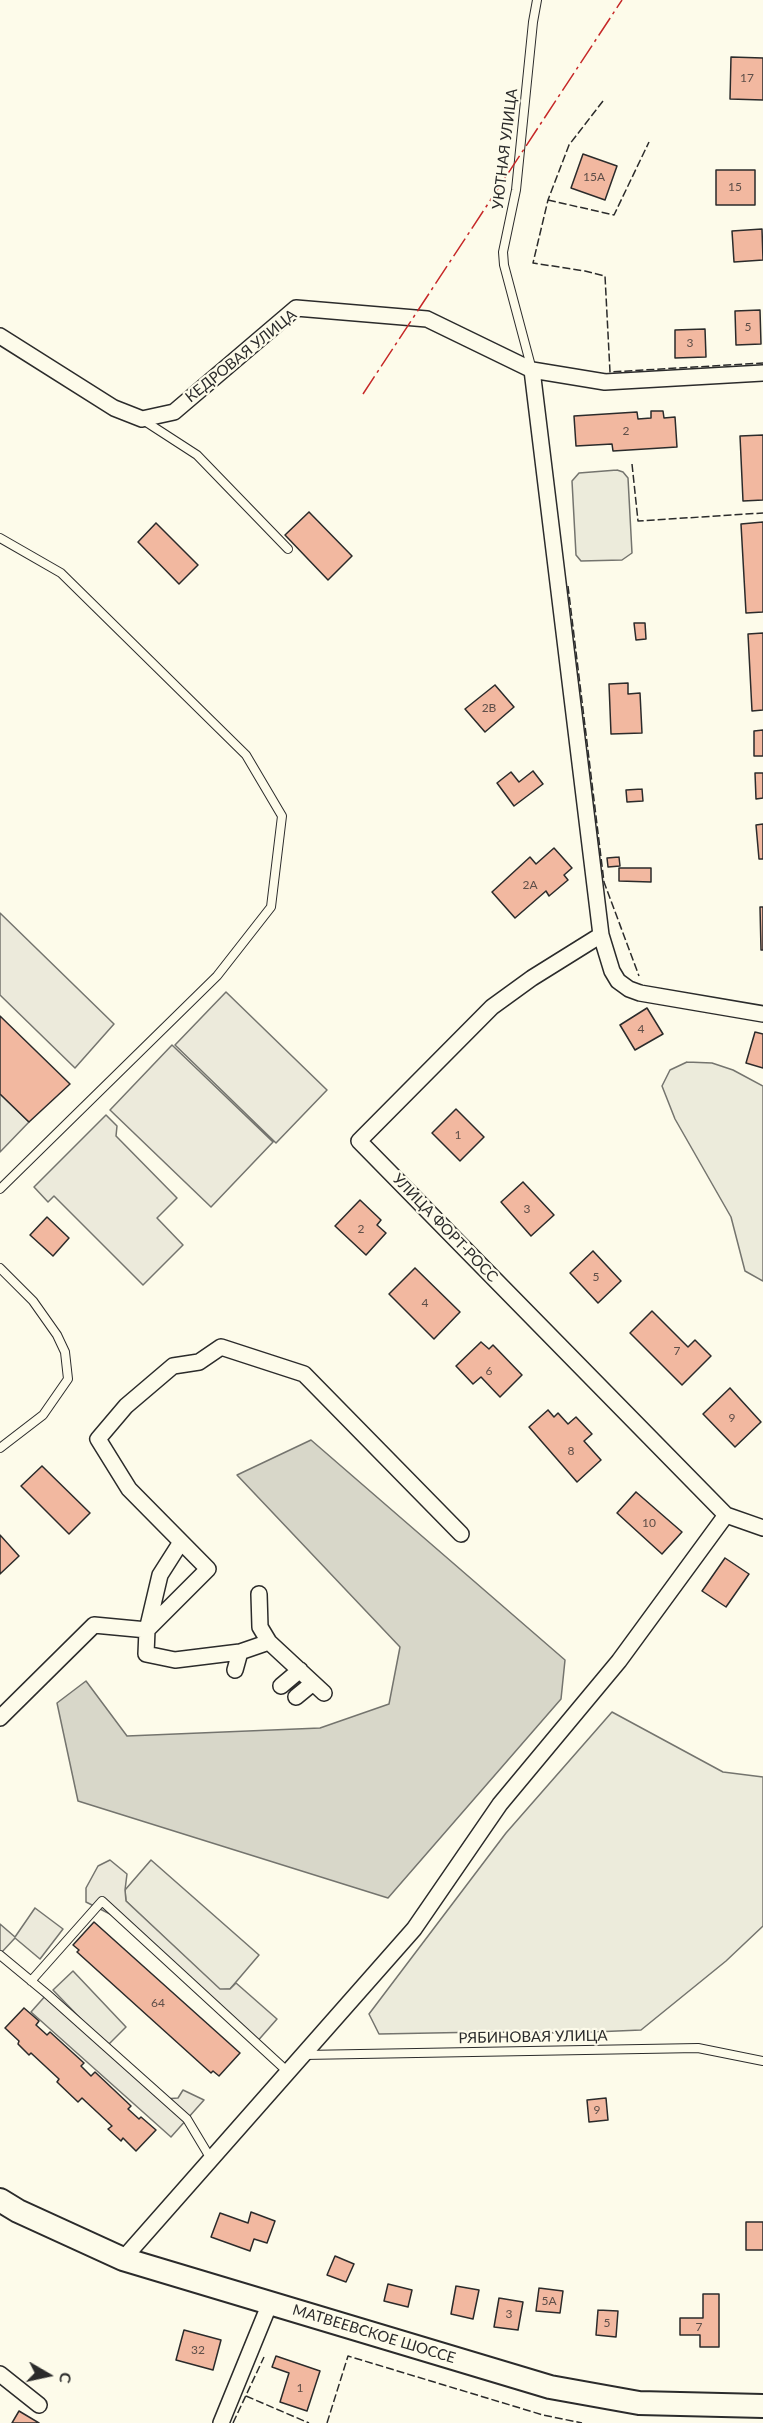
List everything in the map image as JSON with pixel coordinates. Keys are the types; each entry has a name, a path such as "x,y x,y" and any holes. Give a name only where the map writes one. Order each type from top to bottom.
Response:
{"main road":[{"name":"МАТВЕЕВСКОЕ ШОССЕ","path":"0,2200 18,2211 123,2259 550,2387 639,2403 763,2406"}],"street":[{"name":"КЕДРОВАЯ УЛИЦА","path":"142,419 174,412 296,308 427,319 532,370 605,382 763,373"},
{"path":"0,336 114,408 142,419"},
{"path":"532,370 601,935 612,971 618,981 640,993 763,1014"},
{"name":"УЛИЦА ФОРТ-РОСС","path":"601,935 532,978 492,1007 359,1141 726,1515 763,1528"},
{"path":"147,1630 208,1569 129,1489 98,1439 126,1406 172,1366 199,1362 220,1347 304,1374 461,1534"},
{"path":"123,2259 414,1929 500,1804 619,1661 726,1515"},
{"path":"181,1542 160,1575 147,1630 146,1654 175,1660 240,1652 269,1642"},
{"path":"259,1594 260,1627 269,1642 318,1688 296,1697"},
{"path":"0,1718 94,1625 147,1630"},
{"path":"235,1670 240,1652"},
{"path":"280,1686 300,1671"},
{"path":"221,2423 270,2303"},
{"path":"0,2374 39,2405"}],"lane":[{"name":"УЮТНАЯ УЛИЦА","path":"532,370 504,265 503,252 516,190 537,0"},
{"path":"142,419 197,455 288,549"},
{"path":"0,538 61,573 246,755 282,816 272,907 217,976 0,1190"},
{"path":"0,1268 33,1301 57,1335 65,1352 68,1379 43,1415 0,1448"},
{"path":"31,1981 102,1901 288,2072"},
{"path":"0,1955 187,2119 211,2159"},
{"name":"РЯБИНОВАЯ УЛИЦА","path":"302,2055 698,2048 763,2061"}],"shaded area":[{"path":"617,470 623,472 628,478 632,553 622,560 581,561 576,555 572,481 579,473"},
{"path":"0,913 114,1024 75,1068 0,995"},
{"path":"226,992 327,1090 276,1143 175,1045"},
{"path":"172,1045 273,1142 211,1207 110,1110"},
{"path":"687,1062 712,1063 733,1070 763,1086 763,1281 745,1271 731,1217 675,1119 662,1086 670,1070"},
{"path":"0,1094 29,1122 0,1152"},
{"path":"106,1115 117,1126 116,1136 177,1198 157,1218 183,1245 143,1285 54,1196 48,1202 34,1187"},
{"path":"311,1440 565,1660 561,1699 388,1898 78,1801 57,1703 86,1681 127,1736 320,1728 389,1704 400,1647 237,1475"},
{"path":"612,1712 723,1772 763,1777 763,1926 726,1961 641,2030 570,2033 379,2034 369,2014 506,1833"},
{"path":"110,1860 127,1874 126,1901 220,1989 230,1989 236,1983 277,2019 255,2044 112,1915 86,1902 86,1888 98,1866"},
{"path":"151,1860 259,1955 230,1989 220,1990 126,1901 125,1890"},
{"path":"35,1908 63,1929 40,1959 15,1938 0,1954 0,1924 15,1937"},
{"path":"73,1971 126,2027 107,2046 53,1990"},
{"path":"47,1994 164,2099 178,2098 183,2090 204,2100 171,2137 31,2012"}],"building":[{"path":"731,57 763,58 763,100 730,99"},
{"path":"583,154 617,166 605,200 571,188"},
{"path":"716,170 755,170 755,205 716,205"},
{"path":"762,229 763,260 734,262 732,231"},
{"path":"760,310 761,344 736,345 735,311"},
{"path":"705,329 706,357 675,358 675,330"},
{"path":"651,411 663,411 664,418 675,417 677,447 613,451 612,444 576,446 574,416 637,412 638,419 651,418"},
{"path":"763,435 763,500 743,501 740,436"},
{"path":"309,512 352,556 328,580 285,535"},
{"path":"763,522 763,612 746,613 741,524"},
{"path":"156,523 198,565 179,584 138,542"},
{"path":"634,623 645,623 646,639 636,640"},
{"path":"763,633 763,710 752,711 748,634"},
{"path":"628,683 628,694 640,693 642,733 611,734 609,684"},
{"path":"495,685 514,707 485,732 465,709"},
{"path":"763,730 763,756 754,756 754,731"},
{"path":"533,771 543,784 514,806 497,783 511,772 519,782"},
{"path":"755,773 763,773 763,798 756,799"},
{"path":"642,789 643,801 627,802 626,790"},
{"path":"763,824 763,859 759,859 756,825"},
{"path":"554,848 572,868 564,875 568,880 549,896 546,891 515,918 492,892 530,857 536,864"},
{"path":"619,857 620,866 608,867 607,858"},
{"path":"619,868 651,868 651,882 619,881"},
{"path":"760,907 763,907 763,950 761,950"},
{"path":"647,1008 663,1034 635,1050 620,1025"},
{"path":"0,1016 70,1084 29,1122 0,1094"},
{"path":"755,1032 763,1034 763,1068 746,1063"},
{"path":"456,1109 484,1137 460,1161 432,1133"},
{"path":"523,1182 554,1215 531,1236 501,1202"},
{"path":"360,1200 381,1220 377,1225 386,1233 366,1255 335,1226"},
{"path":"47,1217 69,1238 53,1256 30,1235"},
{"path":"593,1251 621,1281 598,1303 570,1273"},
{"path":"415,1268 460,1312 434,1339 389,1294"},
{"path":"652,1311 688,1347 695,1340 711,1356 682,1385 630,1333"},
{"path":"481,1342 489,1349 493,1345 522,1375 500,1397 481,1377 473,1384 456,1366"},
{"path":"730,1388 761,1422 735,1447 703,1414"},
{"path":"548,1410 554,1417 558,1413 568,1424 576,1417 592,1434 584,1441 601,1460 577,1482 529,1427"},
{"path":"42,1466 90,1513 69,1534 21,1486"},
{"path":"636,1492 682,1532 662,1554 617,1513"},
{"path":"0,1535 19,1556 0,1574"},
{"path":"725,1558 749,1574 726,1607 702,1591"},
{"path":"94,1922 240,2053 219,2076 213,2071 211,2073 77,1952 79,1950 73,1945"},
{"path":"24,2008 39,2021 36,2025 47,2035 50,2032 84,2063 81,2066 91,2076 95,2072 131,2106 128,2109 156,2130 136,2151 123,2138 121,2141 108,2129 112,2126 82,2098 78,2102 57,2082 59,2079 31,2053 29,2055 18,2044 19,2041 5,2028"},
{"path":"606,2098 608,2120 589,2122 587,2100"},
{"path":"251,2212 275,2221 267,2243 254,2239 250,2251 211,2237 220,2213 248,2223"},
{"path":"746,2222 763,2222 763,2250 746,2250"},
{"path":"335,2256 354,2264 346,2282 327,2275"},
{"path":"388,2284 412,2290 408,2307 384,2301"},
{"path":"456,2286 479,2290 473,2319 451,2314"},
{"path":"539,2288 563,2291 560,2313 536,2311"},
{"path":"703,2294 719,2294 719,2347 700,2347 700,2335 680,2335 680,2318 703,2318"},
{"path":"499,2298 523,2302 518,2330 494,2327"},
{"path":"598,2310 618,2311 616,2337 596,2335"},
{"path":"184,2330 221,2340 213,2370 176,2360"},
{"path":"276,2356 320,2371 307,2411 280,2402 289,2373 272,2367"},
{"path":"19,2411 39,2423 12,2423"}],"fence":[{"path":"603,101 569,145 548,200 533,263 605,276 610,372 763,363"},
{"path":"548,200 614,215 649,142"},
{"path":"632,464 638,521 763,513"},
{"path":"568,586 604,882 639,976"},
{"path":"327,2423 348,2356 543,2415 582,2423"},
{"path":"233,2423 264,2357"},
{"path":"246,2396 309,2423"}],"power":[{"path":"363,394 622,0"}]}
